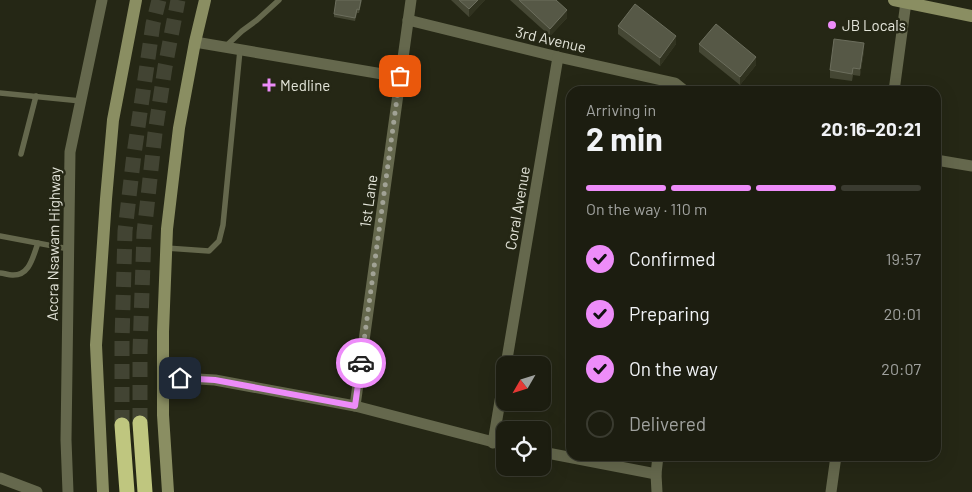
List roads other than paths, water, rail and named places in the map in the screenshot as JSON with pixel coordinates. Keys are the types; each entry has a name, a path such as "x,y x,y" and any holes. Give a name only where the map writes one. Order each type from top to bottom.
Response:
{"highway":[{"path":"140,423 145,492"},
{"path":"122,425 127,492"}],"main road":[{"path":"103,492 96,345 97,325 113,120 136,0"},
{"path":"168,492 163,414 163,332 167,228 178,128 195,42 206,0"},
{"path":"900,1 972,16"}],"street":[{"name":"Accra Nsawam Highway","path":"68,492 66,440 70,152 102,0"},
{"name":"1st Lane","path":"355,406 410,0"},
{"path":"894,86 900,1"},
{"name":"3rd Avenue","path":"408,20 558,57 675,83 679,86"},
{"path":"195,42 400,76"},
{"name":"Coral Avenue","path":"508,356 558,57"},
{"path":"941,161 972,166"},
{"path":"163,377 215,380 355,406 496,444"},
{"path":"493,443 498,411"},
{"path":"551,454 566,457"},
{"path":"589,461 656,474"},
{"path":"657,461 657,492"},
{"path":"831,492 835,461"},
{"path":"0,478 37,492"}],"lane":[{"path":"225,47 278,0"},
{"path":"166,248 209,251 219,241 223,224 240,50"},
{"path":"0,93 81,101"},
{"path":"22,154 36,96"},
{"path":"0,236 69,249"},
{"path":"0,273 13,276 23,272 30,266 38,243"}],"tunnel":[{"path":"122,425 125,231 153,24 159,0"},
{"path":"140,423 140,351 144,233 155,133 178,0"}],"place":[{"name":"JB Locals","path":"832,25"},
{"name":"Medline","path":"269,85"}]}
